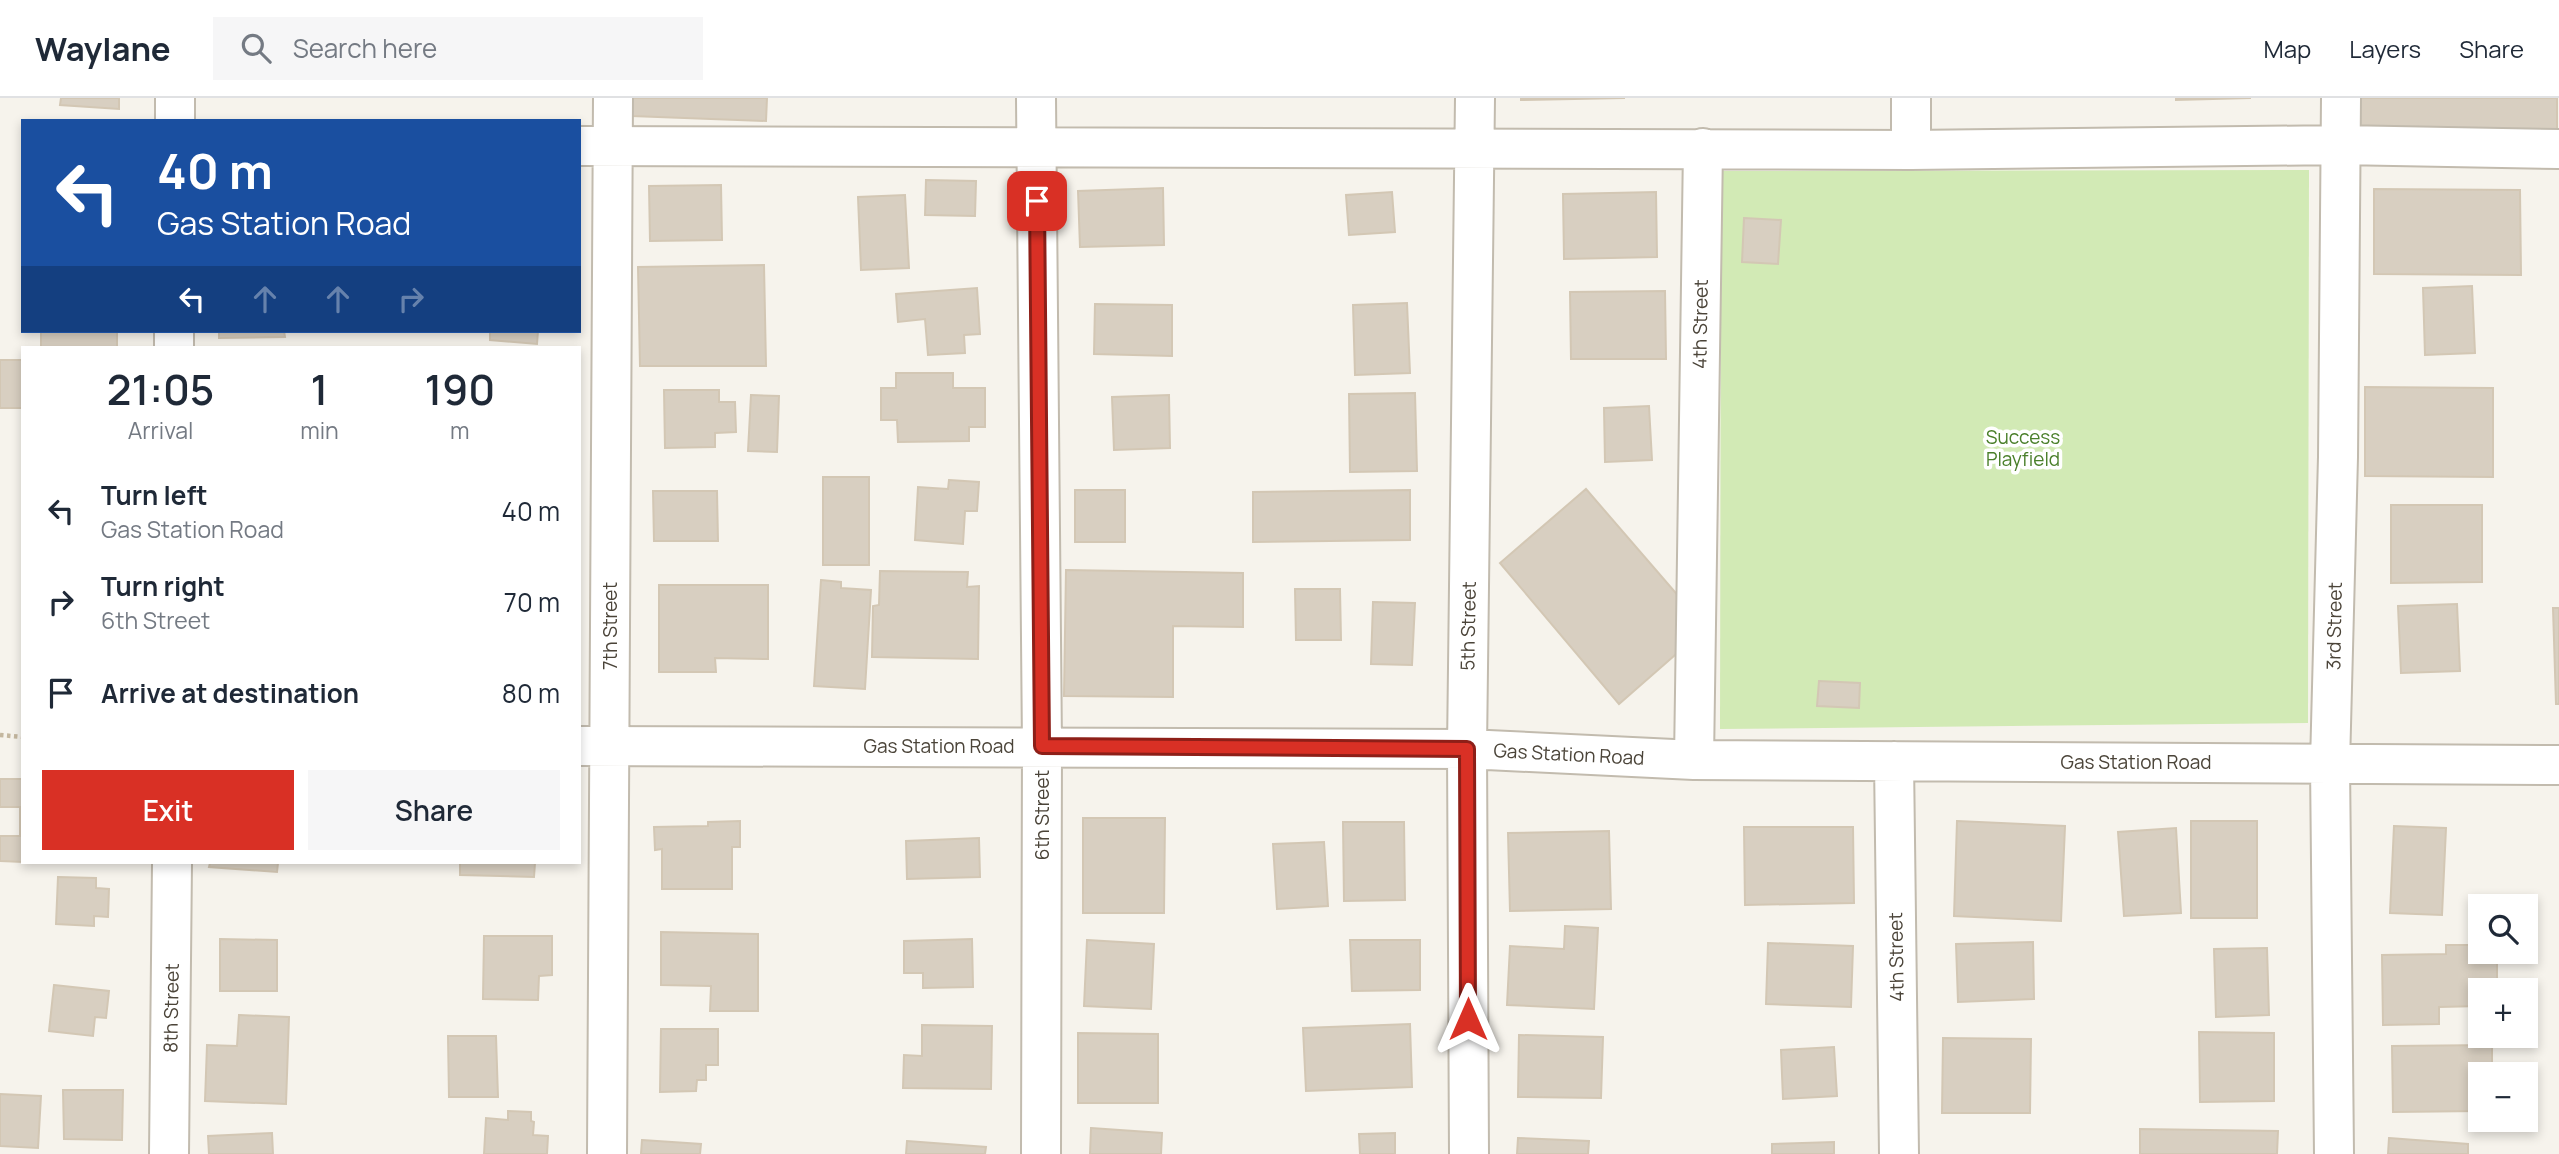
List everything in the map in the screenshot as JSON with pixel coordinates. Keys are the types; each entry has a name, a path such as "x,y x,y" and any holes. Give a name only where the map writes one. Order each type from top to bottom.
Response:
{"street":[{"path":"175,98 175,119"},
{"name":"7th Street","path":"607,1154 594,746 596,146 613,98"},
{"name":"6th Street","path":"1036,98 1042,746 1041,1154"},
{"name":"5th Street","path":"1469,1154 1467,749 1475,98"},
{"path":"1911,98 1911,150"},
{"name":"3rd Street","path":"2334,1154 2330,764 2338,457 2341,98"},
{"path":"596,146 1911,150 2340,145 2559,149"},
{"name":"4th Street","path":"1694,760 1703,148"},
{"name":"Gas Station Road","path":"594,746 1467,749 1694,760 2559,765"},
{"name":"4th Street","path":"1894,761 1899,1154"},
{"name":"8th Street","path":"169,1154 172,864"}],"path":[{"path":"0,735 21,737"}],"green space":[{"name":"Success Playfield","path":"2309,170 2308,723 1720,729 1721,171"}],"building":[{"path":"61,98 119,98 119,109 60,105"},
{"path":"632,98 767,98 766,121 632,116"},
{"path":"1521,98 1625,98 1521,100"},
{"path":"2176,98 2251,98 2176,100"},
{"path":"2359,98 2557,98 2557,130 2359,126"},
{"path":"926,180 976,181 975,216 925,215"},
{"path":"721,185 722,240 650,241 649,186"},
{"path":"1163,188 1164,245 1080,247 1078,191"},
{"path":"2374,189 2520,190 2521,275 2374,274"},
{"path":"1392,192 1395,232 1349,235 1346,195"},
{"path":"1656,192 1657,257 1564,259 1563,194"},
{"path":"905,195 909,268 861,270 858,197"},
{"path":"1744,218 1781,220 1778,264 1742,262"},
{"path":"764,265 766,366 640,366 638,267"},
{"path":"2472,286 2475,353 2425,355 2423,288"},
{"path":"977,288 980,334 964,335 965,353 928,355 925,319 898,322 896,294"},
{"path":"1665,291 1666,359 1571,359 1570,292"},
{"path":"1407,303 1410,373 1355,375 1353,305"},
{"path":"1095,304 1172,305 1172,356 1094,354"},
{"path":"41,333 117,333 117,346 41,346"},
{"path":"219,333 284,333 285,337 219,338"},
{"path":"490,333 538,333 537,344 490,340"},
{"path":"0,360 21,360 21,408 0,408"},
{"path":"896,373 953,373 953,388 985,388 985,427 969,427 969,441 898,442 897,420 881,420 881,388 896,388"},
{"path":"2365,387 2493,388 2493,477 2365,476"},
{"path":"664,390 719,390 719,402 735,402 736,432 715,433 715,447 665,448"},
{"path":"1415,393 1417,471 1350,472 1349,394"},
{"path":"751,395 779,396 777,452 748,451"},
{"path":"1169,395 1170,448 1114,450 1112,397"},
{"path":"1649,406 1652,460 1605,462 1604,408"},
{"path":"823,477 869,477 869,565 823,565"},
{"path":"949,480 979,482 977,511 965,511 963,544 915,540 918,487 948,489"},
{"path":"1586,489 1706,628 1619,704 1500,563"},
{"path":"1075,490 1125,490 1125,542 1075,542"},
{"path":"1410,490 1410,540 1253,542 1253,492"},
{"path":"653,491 717,491 718,541 654,541"},
{"path":"2391,505 2482,505 2482,582 2391,583"},
{"path":"1066,570 1243,573 1243,627 1173,626 1173,697 1064,696"},
{"path":"880,571 968,572 967,587 979,586 978,659 872,657 873,606 879,605"},
{"path":"821,580 841,582 841,588 871,590 865,689 814,686"},
{"path":"659,585 768,585 768,659 715,658 716,672 659,672"},
{"path":"1295,589 1340,589 1341,640 1296,640"},
{"path":"1373,602 1415,603 1412,665 1371,664"},
{"path":"2457,604 2460,671 2401,673 2398,606"},
{"path":"2553,608 2559,608 2559,704 2556,704"},
{"path":"1819,681 1860,683 1859,708 1817,706"},
{"path":"0,779 21,779 21,862 0,861 0,836 20,836 20,807 0,807"},
{"path":"1083,818 1165,818 1164,913 1083,913"},
{"path":"740,821 740,847 732,847 732,889 662,889 662,849 655,850 654,827 708,826 708,822"},
{"path":"1957,821 2065,826 2061,921 1954,916"},
{"path":"2191,821 2257,821 2257,918 2191,918"},
{"path":"1343,822 1404,822 1405,900 1344,901"},
{"path":"2394,826 2446,828 2442,915 2390,913"},
{"path":"1744,827 1853,827 1854,903 1745,905"},
{"path":"2176,828 2181,913 2124,916 2118,832"},
{"path":"1609,831 1611,909 1510,911 1508,833"},
{"path":"979,838 980,877 907,879 906,841"},
{"path":"1324,842 1328,906 1277,909 1273,844"},
{"path":"210,864 278,864 277,872 209,867"},
{"path":"460,864 535,864 534,877 460,875"},
{"path":"58,877 96,878 96,888 109,889 108,917 94,916 94,926 56,924"},
{"path":"1565,926 1598,928 1594,1009 1507,1005 1510,946 1564,949"},
{"path":"661,932 758,934 758,1011 710,1011 711,986 661,985"},
{"path":"484,936 552,936 552,975 539,976 538,1000 483,999"},
{"path":"220,939 277,940 277,991 220,991"},
{"path":"972,939 973,987 923,988 923,973 904,973 904,941"},
{"path":"1087,940 1154,944 1151,1009 1084,1006"},
{"path":"1350,940 1420,940 1420,990 1352,991"},
{"path":"2033,942 2034,999 1958,1002 1956,944"},
{"path":"1768,943 1853,946 1851,1007 1766,1004"},
{"path":"2446,945 2468,945 2468,964 2497,964 2497,978 2468,978 2468,1006 2439,1007 2439,1024 2383,1025 2382,955 2446,954"},
{"path":"2267,948 2269,1015 2216,1017 2214,949"},
{"path":"54,985 109,991 106,1018 95,1017 93,1036 49,1031"},
{"path":"239,1015 289,1017 286,1104 205,1101 207,1045 237,1046"},
{"path":"1410,1024 1412,1087 1306,1091 1303,1028"},
{"path":"922,1025 992,1026 991,1089 903,1088 904,1055 922,1056"},
{"path":"661,1029 718,1029 718,1065 706,1065 706,1080 697,1080 696,1091 660,1092"},
{"path":"2199,1032 2274,1033 2274,1101 2200,1102"},
{"path":"1078,1033 1158,1034 1158,1103 1078,1103"},
{"path":"1519,1035 1603,1037 1601,1098 1518,1097"},
{"path":"448,1036 496,1036 498,1097 449,1097"},
{"path":"1943,1038 2031,1039 2030,1113 1942,1113"},
{"path":"2468,1045 2468,1048 2492,1048 2492,1062 2468,1062 2468,1111 2393,1112 2392,1046"},
{"path":"1834,1047 1837,1096 1783,1099 1781,1050"},
{"path":"63,1090 123,1090 122,1140 64,1139"},
{"path":"0,1094 41,1096 38,1148 0,1146"},
{"path":"508,1111 531,1112 531,1121 534,1122 533,1135 548,1136 547,1154 484,1154 486,1118 508,1120"},
{"path":"1091,1128 1162,1133 1161,1154 1090,1154"},
{"path":"2140,1129 2278,1131 2277,1154 2140,1154"},
{"path":"272,1133 273,1154 209,1154 208,1136"},
{"path":"1395,1133 1395,1154 1360,1154 1359,1134"},
{"path":"1518,1138 1589,1141 1588,1154 1517,1154"},
{"path":"2389,1138 2468,1144 2468,1154 2388,1154"},
{"path":"642,1140 701,1144 700,1154 641,1154"},
{"path":"907,1141 986,1147 985,1154 906,1154"},
{"path":"1834,1142 1834,1154 1772,1154 1772,1144"}],"route":[{"path":"1037,201 1042,746 1467,749 1468,1019"}]}
